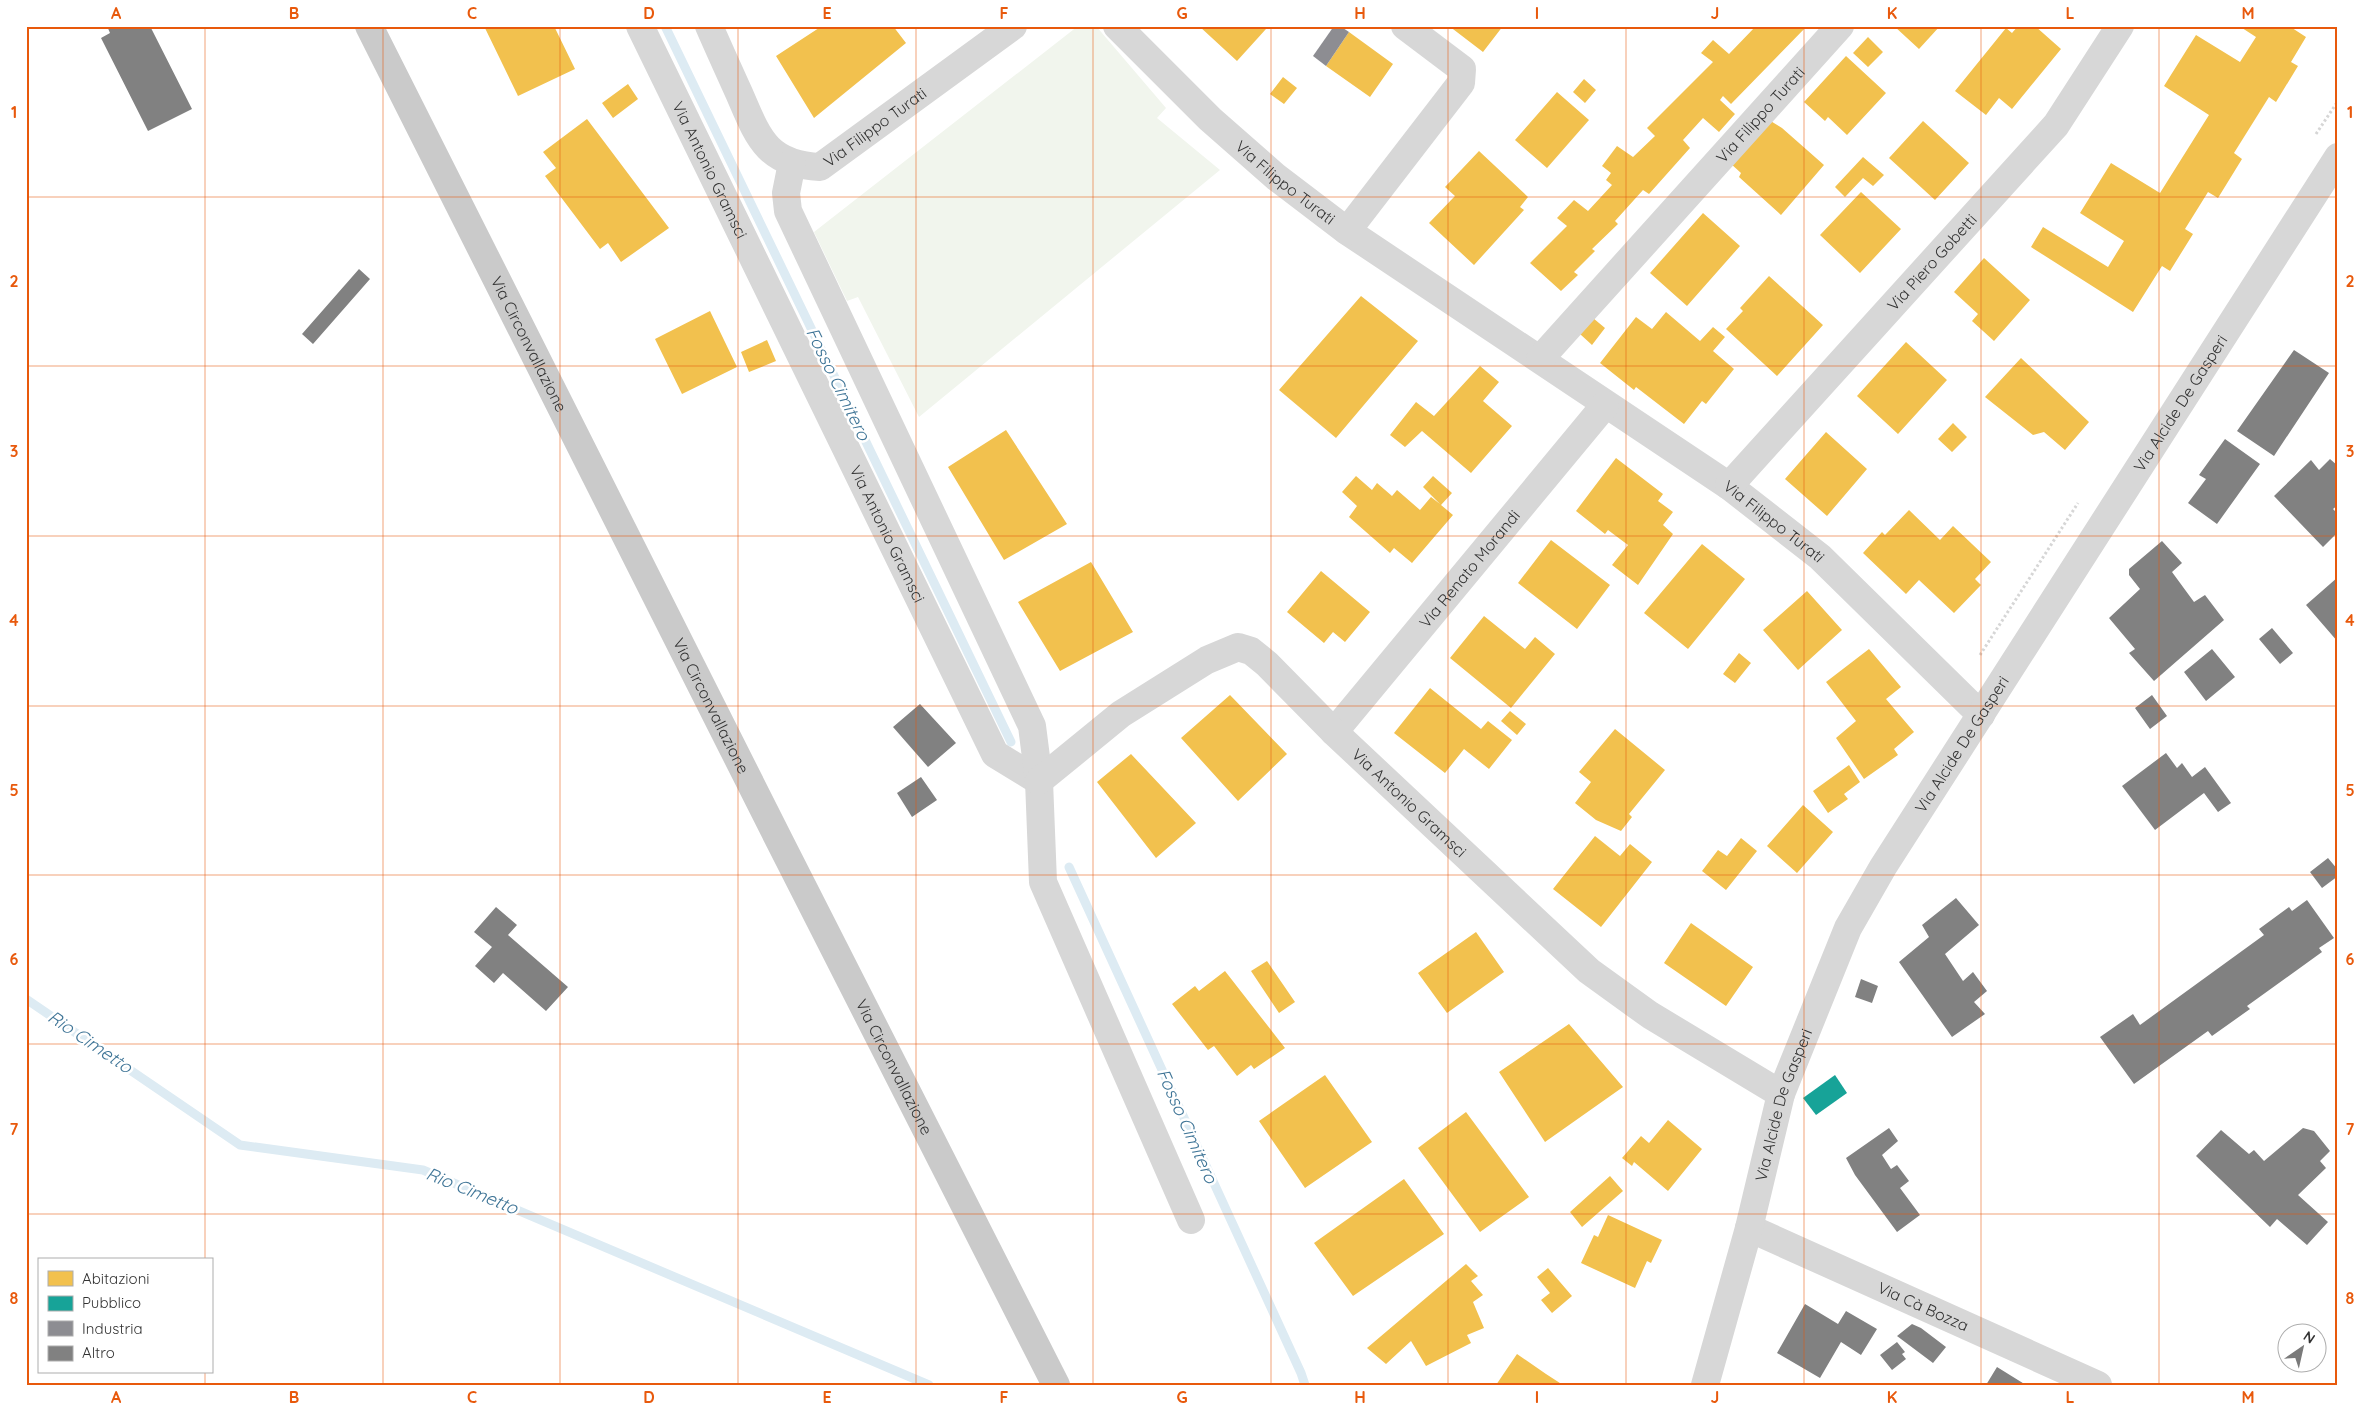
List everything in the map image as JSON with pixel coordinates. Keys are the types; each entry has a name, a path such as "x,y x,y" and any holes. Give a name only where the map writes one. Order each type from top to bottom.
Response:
{"main road":[{"name":"Via Circonvallazione","path":"369,26 775,834 1056,1385"}],"street":[{"name":"Via Antonio Gramsci","path":"640,26 995,754 1038,781 1121,714 1206,660 1238,647 1251,651 1267,664 1334,732 1589,971 1650,1015 1781,1094"},
{"name":"Via Filippo Turati","path":"709,26 757,135 778,156 792,163 820,167 1013,26"},
{"name":"Via Filippo Turati","path":"1117,26 1210,119 1276,177 1347,231 1729,486 1820,556 1981,715"},
{"name":"Via Filippo Turati","path":"1347,231 1461,83 1462,69 1405,26"},
{"name":"Via Filippo Turati","path":"1540,359 1840,26"},
{"name":"Via Piero Gobetti","path":"1729,486 2056,125 2120,26"},
{"name":"Via Alcide De Gasperi","path":"1705,1385 1749,1228 1781,1094 1848,928 1883,867 2338,157"},
{"path":"792,163 786,193 788,211 1032,726 1038,781 1043,882 1191,1220"},
{"name":"Via Renato Morandi","path":"1334,732 1605,405"},
{"name":"Via Cà Bozza","path":"1749,1228 2098,1385"}],"shaded area":[{"path":"1078,26 1096,26 1166,108 1157,118 1220,170 919,417 858,297 847,301 814,232"}],"building: Abitazioni":[{"path":"484,26 554,26 575,69 518,96"},
{"path":"822,26 893,26 906,43 814,118 776,56"},
{"path":"1199,26 1263,26 1266,29 1237,61"},
{"path":"1449,26 1503,26 1483,52"},
{"path":"1756,26 1807,26 1731,104 1723,96 1720,100 1735,114 1719,132 1703,118 1683,140 1690,148 1649,194 1643,190 1615,221 1618,224 1592,249 1595,251 1574,272 1578,275 1561,291 1530,263 1567,226 1557,218 1574,200 1588,211 1612,185 1606,180 1611,173 1602,166 1617,146 1633,157 1655,136 1647,128 1713,62 1701,53 1713,40 1729,54"},
{"path":"1894,26 1940,26 1919,49"},
{"path":"2018,26 2035,26 2061,49 2012,109 1999,98 1986,115 1955,91 2006,28 2012,33"},
{"path":"2239,26 2289,26 2306,37 2291,62 2298,66 2276,102 2269,97 2234,153 2242,159 2218,198 2208,192 2185,229 2193,234 2170,271 2162,266 2133,312 2031,247 2043,227 2108,267 2124,241 2080,213 2111,163 2160,193 2209,115 2164,86 2196,35 2240,62 2256,37"},
{"path":"1349,32 1393,64 1370,97 1326,66"},
{"path":"1868,37 1883,52 1868,67 1853,53"},
{"path":"1846,56 1886,93 1847,135 1828,117 1825,121 1804,102"},
{"path":"1283,77 1297,88 1284,104 1270,94"},
{"path":"1584,79 1596,90 1585,103 1573,92"},
{"path":"628,84 638,99 613,118 602,103"},
{"path":"1557,92 1589,120 1547,168 1515,140"},
{"path":"587,119 669,228 621,262 608,243 600,249 545,176 556,168 543,152"},
{"path":"1769,120 1782,128 1824,165 1781,215 1739,177 1741,173 1730,163"},
{"path":"1923,121 1969,163 1935,200 1889,158"},
{"path":"1479,151 1528,197 1520,207 1524,210 1474,265 1429,223 1455,196 1445,187"},
{"path":"1863,157 1884,175 1873,186 1863,178 1845,197 1835,187"},
{"path":"1861,192 1901,229 1860,273 1820,235"},
{"path":"1703,213 1740,246 1687,306 1650,273"},
{"path":"1984,258 2030,300 1994,341 1972,321 1978,314 1954,292"},
{"path":"1769,276 1823,325 1777,376 1726,329 1743,311 1740,308"},
{"path":"1361,296 1418,341 1336,438 1279,390"},
{"path":"710,311 737,367 682,394 655,339"},
{"path":"1666,312 1700,341 1713,327 1725,337 1713,351 1734,369 1706,404 1702,401 1684,424 1636,387 1634,390 1600,363 1636,317 1652,329"},
{"path":"1593,318 1605,328 1592,345 1580,334"},
{"path":"767,340 776,361 749,372 741,352"},
{"path":"1906,342 1947,380 1898,434 1857,396"},
{"path":"2021,358 2089,422 2065,450 2044,432 2033,435 1985,397"},
{"path":"1480,366 1499,382 1483,401 1512,426 1471,473 1422,431 1405,447 1390,435 1416,402 1434,416"},
{"path":"1953,423 1967,437 1952,452 1938,439"},
{"path":"1006,430 1067,524 1004,560 948,467"},
{"path":"1826,432 1867,469 1827,516 1785,479"},
{"path":"1616,458 1663,494 1658,501 1673,512 1663,525 1673,534 1638,585 1612,565 1628,545 1608,530 1605,534 1576,511"},
{"path":"1356,476 1372,490 1377,483 1392,496 1397,490 1420,510 1431,497 1440,504 1423,487 1433,476 1452,493 1441,505 1453,515 1412,563 1394,548 1390,553 1349,517 1357,506 1342,492"},
{"path":"1909,510 1940,540 1953,526 1991,562 1975,579 1981,585 1954,613 1919,580 1906,594 1863,553 1882,532 1885,535"},
{"path":"1551,540 1610,585 1577,629 1518,583"},
{"path":"1702,544 1745,579 1688,649 1644,613"},
{"path":"1091,562 1133,632 1060,671 1018,602"},
{"path":"1321,571 1370,612 1345,642 1333,632 1324,643 1287,612"},
{"path":"1807,591 1842,630 1798,670 1763,630"},
{"path":"1484,616 1525,649 1535,637 1555,654 1511,708 1450,658"},
{"path":"1869,649 1901,687 1886,699 1914,732 1894,749 1898,755 1864,779 1836,738 1856,721 1826,682"},
{"path":"1739,653 1751,663 1735,683 1723,674"},
{"path":"1430,688 1481,729 1488,721 1512,740 1489,769 1464,749 1445,773 1394,733"},
{"path":"1230,695 1287,754 1238,801 1181,738"},
{"path":"1510,711 1526,724 1517,735 1501,721"},
{"path":"1615,729 1665,770 1629,814 1632,817 1621,831 1596,820 1575,803 1591,782 1579,772"},
{"path":"1131,754 1196,823 1156,858 1097,782"},
{"path":"1849,765 1860,782 1844,794 1848,799 1828,813 1813,791"},
{"path":"1803,805 1833,832 1797,873 1767,846"},
{"path":"1595,836 1620,856 1630,844 1652,862 1601,927 1553,889"},
{"path":"1741,838 1757,851 1726,890 1702,871 1718,850 1727,856"},
{"path":"1691,923 1753,967 1726,1006 1664,963"},
{"path":"1476,932 1504,972 1447,1013 1418,973"},
{"path":"1267,961 1295,1002 1279,1013 1251,971"},
{"path":"1225,971 1285,1048 1254,1069 1251,1065 1237,1076 1214,1046 1208,1050 1172,1004 1195,986 1199,991"},
{"path":"1569,1024 1623,1087 1545,1142 1499,1072"},
{"path":"1325,1075 1372,1142 1305,1188 1259,1121"},
{"path":"1466,1112 1529,1197 1480,1232 1418,1148"},
{"path":"1668,1120 1702,1149 1668,1191 1634,1162 1632,1166 1622,1158 1641,1136 1649,1143"},
{"path":"1610,1176 1623,1191 1582,1227 1570,1212"},
{"path":"1404,1179 1444,1234 1353,1296 1314,1243"},
{"path":"1608,1215 1662,1240 1651,1263 1647,1261 1635,1288 1581,1263 1594,1235 1598,1237"},
{"path":"1466,1264 1478,1276 1471,1281 1483,1295 1473,1302 1484,1328 1467,1335 1471,1343 1426,1366 1411,1341 1386,1364 1367,1348"},
{"path":"1548,1268 1572,1296 1552,1313 1541,1300 1550,1293 1537,1277"},
{"path":"1517,1354 1546,1374 1563,1385 1496,1385"}],"building: Pubblico":[{"path":"1835,1075 1847,1093 1816,1115 1803,1098"}],"building: Industria":[{"path":"1334,26 1340,26 1349,32 1326,66 1313,56"}],"building: Altro":[{"path":"107,26 150,26 192,109 148,131 101,38 110,33"},
{"path":"359,269 370,279 313,344 302,334"},
{"path":"2294,350 2329,373 2274,456 2237,431"},
{"path":"2225,439 2260,464 2217,524 2188,503 2206,479 2199,475"},
{"path":"2330,459 2338,466 2338,505 2333,509 2338,514 2338,532 2323,547 2274,496 2311,460 2319,470"},
{"path":"2162,541 2182,563 2172,572 2194,602 2205,595 2224,620 2154,681 2129,653 2135,649 2109,618 2140,589 2129,575 2129,569"},
{"path":"2338,577 2338,642 2306,605"},
{"path":"2272,628 2293,653 2280,664 2259,639"},
{"path":"2212,649 2235,677 2206,701 2184,672"},
{"path":"2152,695 2167,716 2150,729 2135,708"},
{"path":"920,704 956,743 928,767 893,727"},
{"path":"2166,753 2177,768 2182,763 2192,777 2205,767 2231,803 2218,812 2204,793 2155,830 2122,786"},
{"path":"921,777 937,800 912,817 897,793"},
{"path":"2328,858 2338,870 2338,876 2322,888 2310,872"},
{"path":"1956,898 1979,925 1945,954 1963,981 1973,972 1987,991 1974,1002 1985,1014 1952,1037 1899,962 1929,937 1922,925"},
{"path":"2307,900 2334,938 2319,948 2322,952 2247,1006 2250,1009 2212,1036 2208,1031 2134,1084 2100,1037 2133,1014 2140,1025 2264,935 2259,929 2289,907 2292,911"},
{"path":"496,907 517,925 508,935 568,987 546,1011 503,973 494,983 475,966 492,947 474,932"},
{"path":"1861,979 1878,986 1872,1003 1855,997"},
{"path":"1889,1128 1898,1141 1882,1155 1891,1169 1897,1165 1909,1181 1900,1188 1920,1215 1897,1232 1855,1175 1846,1158"},
{"path":"2303,1128 2314,1131 2330,1151 2320,1161 2326,1168 2298,1195 2328,1222 2307,1245 2277,1219 2270,1227 2196,1156 2221,1130 2249,1154 2254,1150 2264,1161"},
{"path":"1805,1304 1838,1324 1846,1311 1877,1329 1861,1355 1841,1342 1820,1378 1777,1353"},
{"path":"1912,1324 1921,1328 1946,1347 1933,1363 1897,1336"},
{"path":"1897,1342 1905,1352 1902,1354 1906,1359 1892,1370 1880,1355"},
{"path":"1997,1367 2026,1385 1986,1385"}],"waterway":[{"name":"Fosso Cimitero","path":"665,26 1011,742"},
{"name":"Fosso Cimitero","path":"1069,867 1305,1385"},
{"name":"Rio Cimetto","path":"26,999 240,1145 423,1170 929,1385"}]}
